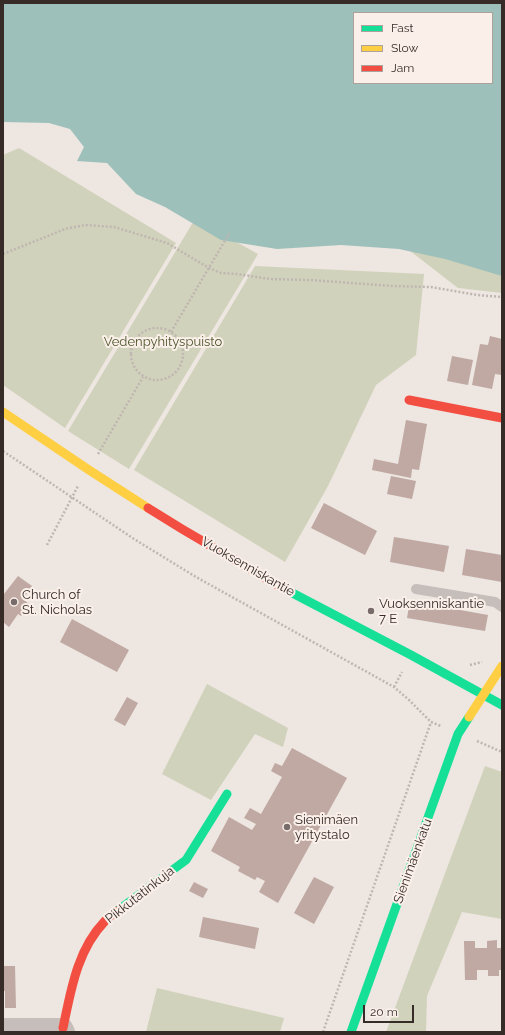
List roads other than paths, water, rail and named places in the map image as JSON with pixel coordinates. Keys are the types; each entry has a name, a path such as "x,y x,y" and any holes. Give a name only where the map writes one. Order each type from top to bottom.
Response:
{"street":[{"path":"409,400 502,418"},
{"name":"Vuoksenniskantie","path":"3,412 182,529 282,588 502,705"},
{"name":"Sienimäenkatu","path":"351,1032 458,734 502,666"},
{"name":"Pikkutatinkuja","path":"64,1030 75,973 87,944 105,920 186,860 226,794"},
{"path":"3,1028 64,1030"}],"lane":[{"path":"416,589 494,602 502,607"}],"water":[{"path":"3,3 502,3 502,276 445,259 399,249 341,245 277,249 221,240 165,207 136,194 107,163 77,161 84,147 70,129 49,123 3,122"}],"place":[{"name":"Church of St. Nicholas","path":"14,602"},
{"name":"Vuoksenniskantie 7 E","path":"371,611"},
{"name":"Sienimäen yritystalo","path":"287,827"}],"park label":[{"name":"Vedenpyhityspuisto","path":"163,342"}]}
